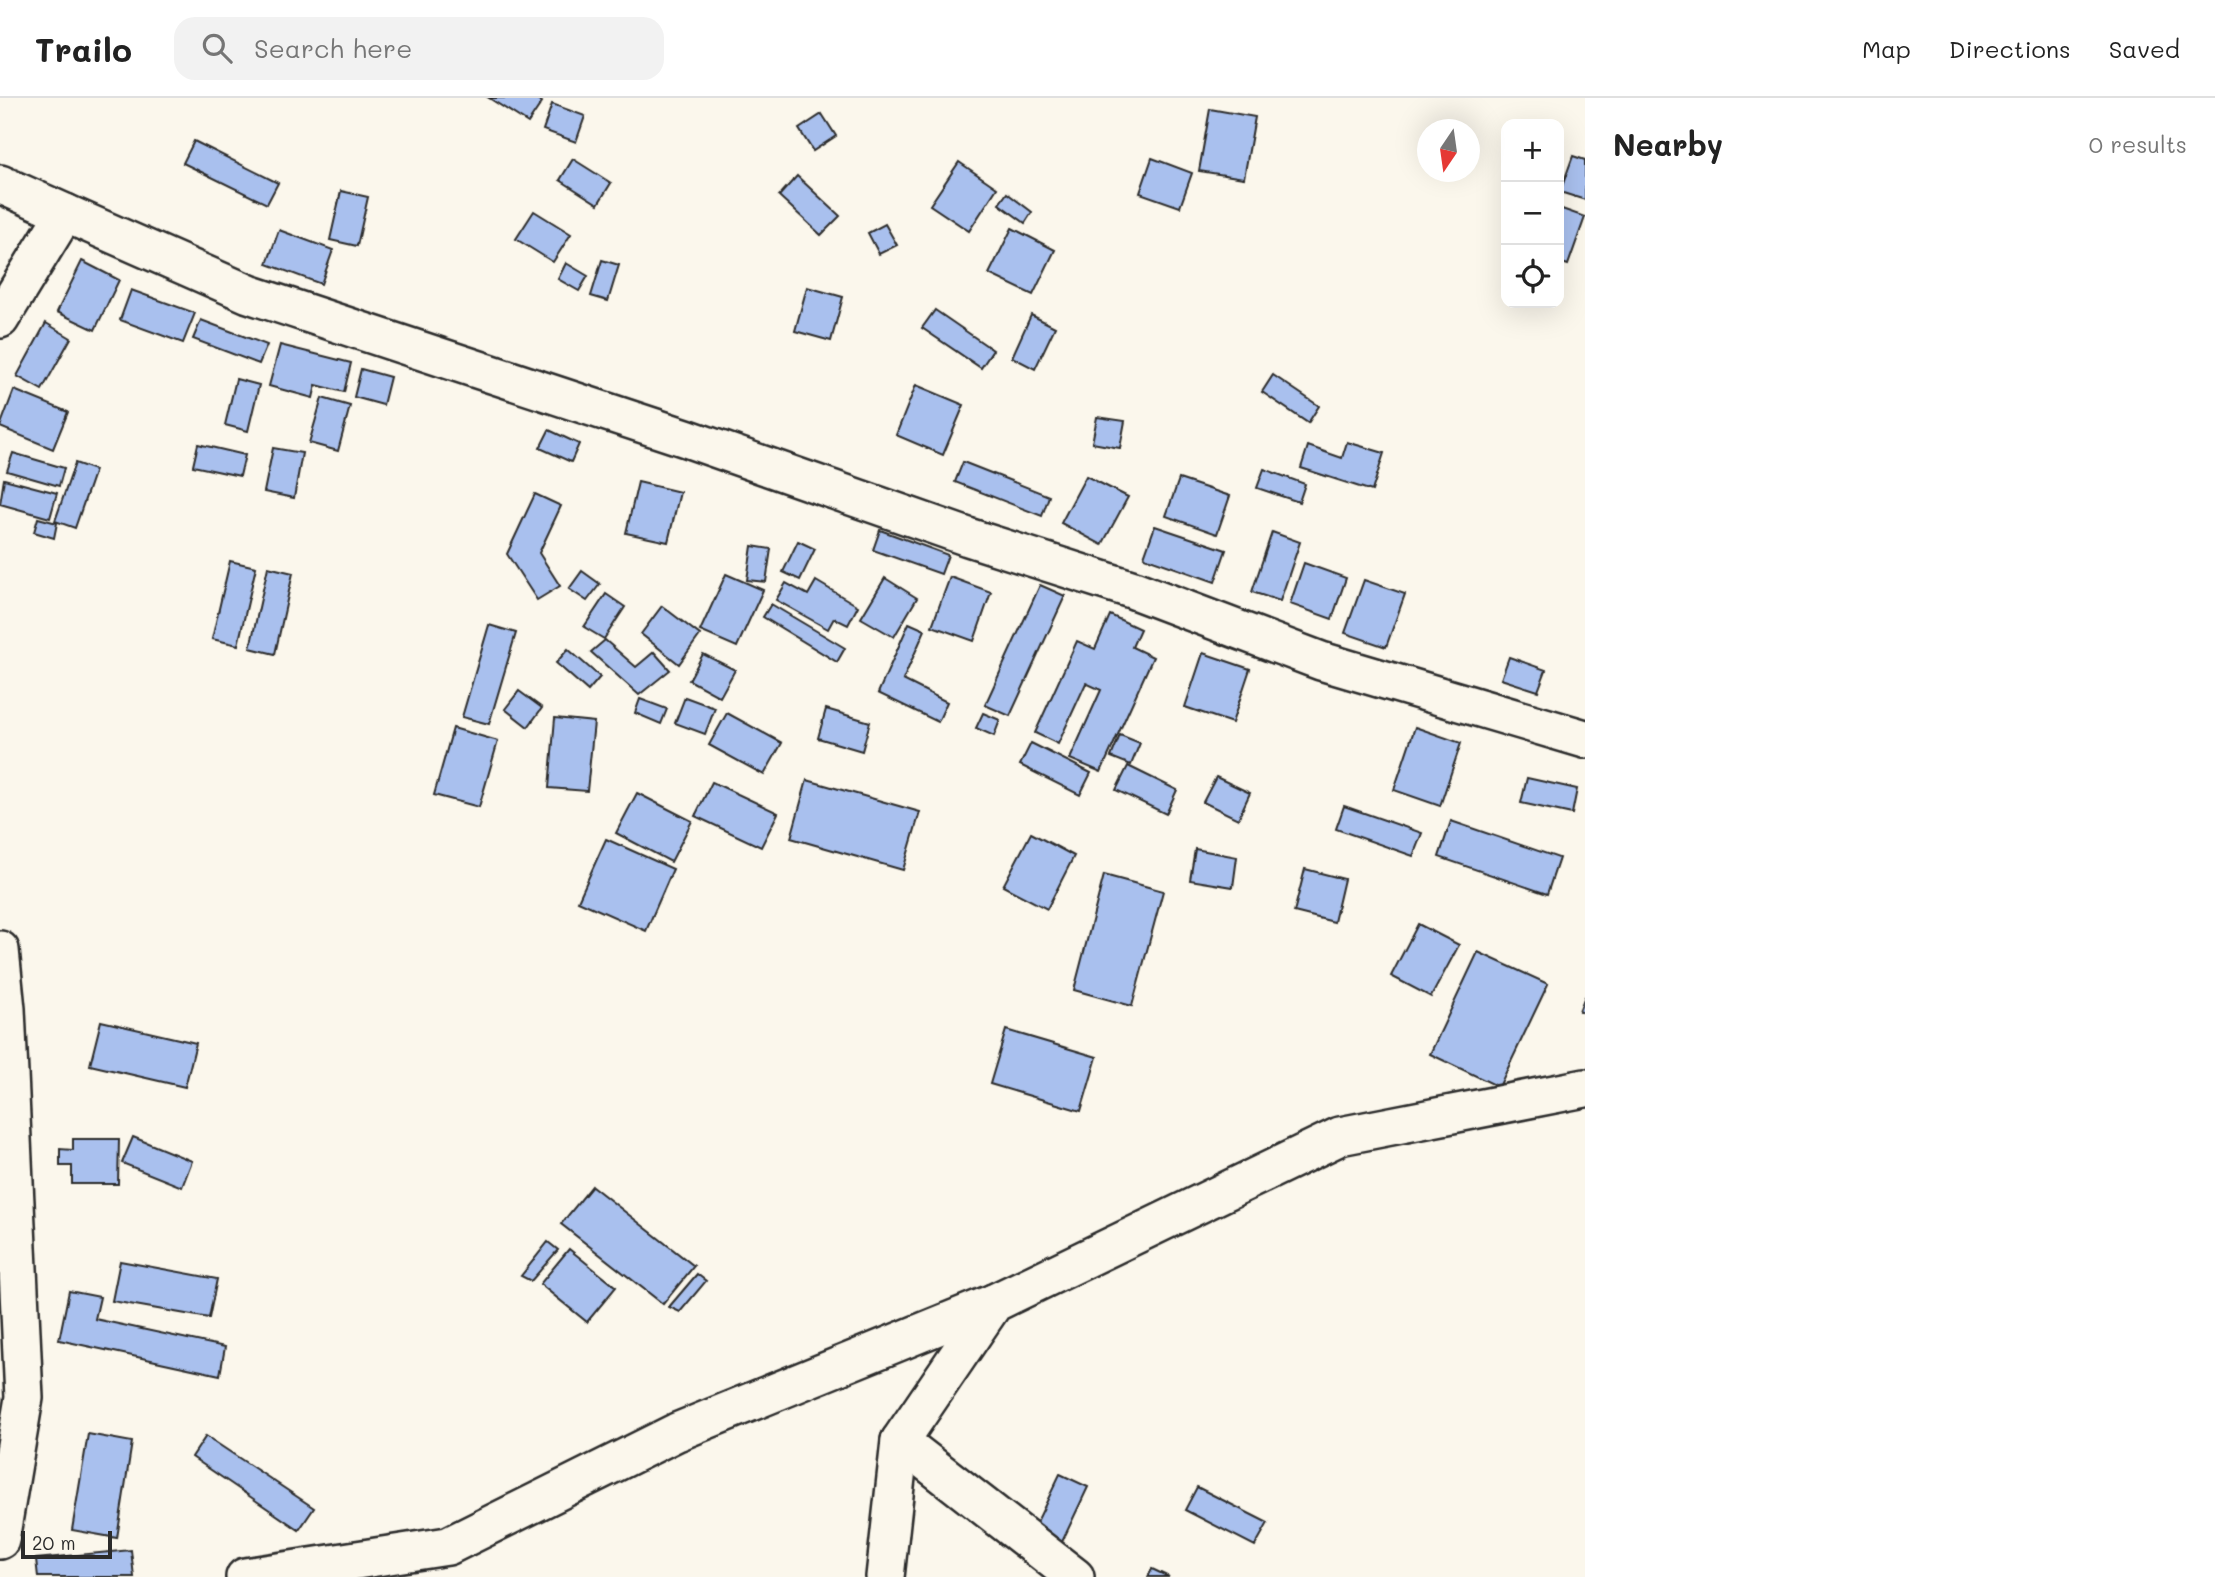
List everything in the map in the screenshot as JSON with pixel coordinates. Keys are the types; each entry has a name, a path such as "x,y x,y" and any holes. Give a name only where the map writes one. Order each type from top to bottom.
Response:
{"street":[{"path":"0,184 248,294 686,438 968,537 1134,590 1321,661 1585,739"},
{"path":"0,319 65,213"},
{"path":"0,950 6,1009 24,1398 0,1540"},
{"path":"245,1577 448,1546 677,1432 994,1303 1340,1136 1585,1088"},
{"path":"885,1577 900,1441 994,1303"},
{"path":"900,1441 1075,1577"}],"building":[{"path":"489,98 535,98 542,102 528,123"},
{"path":"552,104 585,116 576,142 543,130"},
{"path":"1210,109 1255,117 1244,178 1199,171"},
{"path":"822,114 836,136 813,151 799,129"},
{"path":"194,141 278,183 267,204 183,163"},
{"path":"1573,156 1585,160 1585,200 1564,193 1564,181"},
{"path":"1152,158 1192,173 1180,207 1140,193"},
{"path":"573,159 611,183 598,204 560,180"},
{"path":"959,162 997,188 969,231 930,205"},
{"path":"797,176 840,216 821,235 779,196"},
{"path":"341,191 368,197 357,246 330,240"},
{"path":"1007,193 1032,212 1025,223 999,204"},
{"path":"1564,210 1585,217 1568,265 1564,264"},
{"path":"534,211 571,234 553,262 516,239"},
{"path":"885,224 897,245 879,254 868,233"},
{"path":"1012,228 1055,250 1033,295 989,274"},
{"path":"279,230 333,250 321,284 267,264"},
{"path":"602,260 619,265 608,301 591,296"},
{"path":"82,261 119,280 95,330 57,312"},
{"path":"566,263 588,276 579,291 558,279"},
{"path":"807,287 843,297 831,341 795,331"},
{"path":"131,290 195,313 183,343 120,320"},
{"path":"935,310 993,350 981,368 922,328"},
{"path":"1031,315 1055,327 1035,369 1012,357"},
{"path":"201,320 267,345 259,364 193,339"},
{"path":"46,323 71,338 42,390 17,376"},
{"path":"280,345 351,363 344,392 316,385 313,398 269,386"},
{"path":"361,369 390,377 383,405 354,397"},
{"path":"1273,375 1319,406 1308,423 1262,392"},
{"path":"236,379 259,385 248,431 225,425"},
{"path":"916,385 964,405 943,455 896,435"},
{"path":"14,390 68,412 53,449 0,427"},
{"path":"322,398 350,406 338,451 309,443"},
{"path":"1097,417 1125,421 1120,448 1092,443"},
{"path":"549,430 579,444 571,462 540,448"},
{"path":"1347,442 1384,453 1372,491 1301,468 1308,446 1342,458"},
{"path":"198,444 245,455 240,476 193,466"},
{"path":"273,448 302,453 294,498 264,492"},
{"path":"13,453 64,468 59,486 7,471"},
{"path":"963,462 1049,496 1042,516 955,482"},
{"path":"75,463 95,470 75,528 55,521"},
{"path":"1264,469 1305,484 1299,502 1257,488"},
{"path":"1086,476 1128,497 1102,545 1061,523"},
{"path":"4,479 57,493 50,518 0,504"},
{"path":"1179,479 1230,496 1217,534 1166,516"},
{"path":"638,482 680,492 668,542 626,533"},
{"path":"535,494 561,506 539,553 560,586 537,600 507,554"},
{"path":"38,518 57,523 54,538 34,532"},
{"path":"1155,526 1226,550 1215,582 1144,557"},
{"path":"880,530 948,555 941,574 873,550"},
{"path":"1272,532 1300,542 1280,601 1252,592"},
{"path":"798,541 815,549 800,580 783,572"},
{"path":"752,546 771,549 766,582 747,580"},
{"path":"230,561 256,567 238,645 212,639"},
{"path":"1304,563 1346,578 1332,619 1290,604"},
{"path":"268,567 293,573 275,654 250,648"},
{"path":"582,571 600,584 587,601 569,589"},
{"path":"726,574 763,590 737,647 700,631"},
{"path":"950,577 991,592 974,641 932,626"},
{"path":"885,578 917,598 894,637 861,618"},
{"path":"1364,580 1405,594 1386,647 1345,633"},
{"path":"816,581 858,606 848,625 834,618 828,629 776,600 786,583 808,595"},
{"path":"1040,585 1065,596 1010,716 985,705"},
{"path":"606,594 625,607 604,639 584,627"},
{"path":"771,604 845,648 837,662 763,617"},
{"path":"662,606 700,635 679,664 641,634"},
{"path":"1110,615 1140,629 1132,647 1153,657 1101,772 1070,759 1101,690 1086,683 1058,744 1035,733 1077,641 1095,649"},
{"path":"909,623 925,630 903,680 947,702 938,722 878,693"},
{"path":"489,625 516,633 489,724 462,717"},
{"path":"605,640 636,667 654,652 670,670 639,695 591,652"},
{"path":"568,649 600,677 588,691 556,663"},
{"path":"1203,653 1250,669 1232,723 1185,707"},
{"path":"703,654 735,670 720,697 689,680"},
{"path":"1509,657 1546,670 1538,691 1501,679"},
{"path":"519,691 542,708 528,727 505,709"},
{"path":"685,697 715,708 705,734 675,723"},
{"path":"640,699 667,709 661,724 635,713"},
{"path":"826,709 870,722 862,751 818,738"},
{"path":"727,713 782,743 764,775 709,745"},
{"path":"983,713 1000,720 994,736 976,728"},
{"path":"555,718 594,722 587,791 549,788"},
{"path":"1415,727 1461,743 1440,806 1394,790"},
{"path":"453,728 498,741 479,807 434,795"},
{"path":"1120,735 1140,743 1131,765 1111,757"},
{"path":"1031,743 1091,773 1080,795 1020,765"},
{"path":"1128,766 1177,790 1166,814 1116,790"},
{"path":"1216,777 1250,793 1238,819 1203,802"},
{"path":"1527,778 1577,789 1572,814 1521,803"},
{"path":"807,780 920,812 903,870 791,838"},
{"path":"712,782 778,813 761,847 695,816"},
{"path":"637,793 692,821 671,862 616,833"},
{"path":"1344,806 1422,833 1413,856 1336,829"},
{"path":"1451,821 1559,858 1547,894 1439,857"},
{"path":"1031,833 1074,856 1047,909 1003,886"},
{"path":"606,839 673,869 646,931 578,901"},
{"path":"1195,849 1237,857 1233,887 1190,880"},
{"path":"1305,869 1344,879 1334,922 1294,912"},
{"path":"1104,875 1163,891 1132,1006 1074,990"},
{"path":"1418,924 1459,945 1431,997 1391,976"},
{"path":"1478,952 1548,984 1499,1087 1430,1054"},
{"path":"1585,996 1585,1014 1579,1011"},
{"path":"101,1021 196,1043 185,1087 90,1065"},
{"path":"1006,1030 1097,1057 1081,1111 990,1084"},
{"path":"133,1137 192,1161 182,1187 122,1163"},
{"path":"73,1139 119,1139 118,1184 72,1184 72,1166 60,1166 60,1149 73,1150"},
{"path":"592,1186 694,1266 663,1304 561,1224"},
{"path":"548,1242 558,1250 531,1281 521,1276"},
{"path":"569,1249 616,1287 587,1322 540,1284"},
{"path":"120,1261 217,1279 209,1318 112,1301"},
{"path":"697,1274 706,1281 680,1312 669,1307"},
{"path":"69,1291 100,1297 95,1319 225,1347 220,1375 59,1340"},
{"path":"88,1434 132,1442 117,1538 72,1530"},
{"path":"206,1436 314,1508 299,1530 192,1457"},
{"path":"1060,1474 1088,1487 1062,1542 1034,1528"},
{"path":"1197,1487 1268,1523 1255,1546 1185,1510"},
{"path":"131,1550 134,1577 38,1577 36,1559"},
{"path":"1152,1569 1169,1577 1148,1577"}]}
